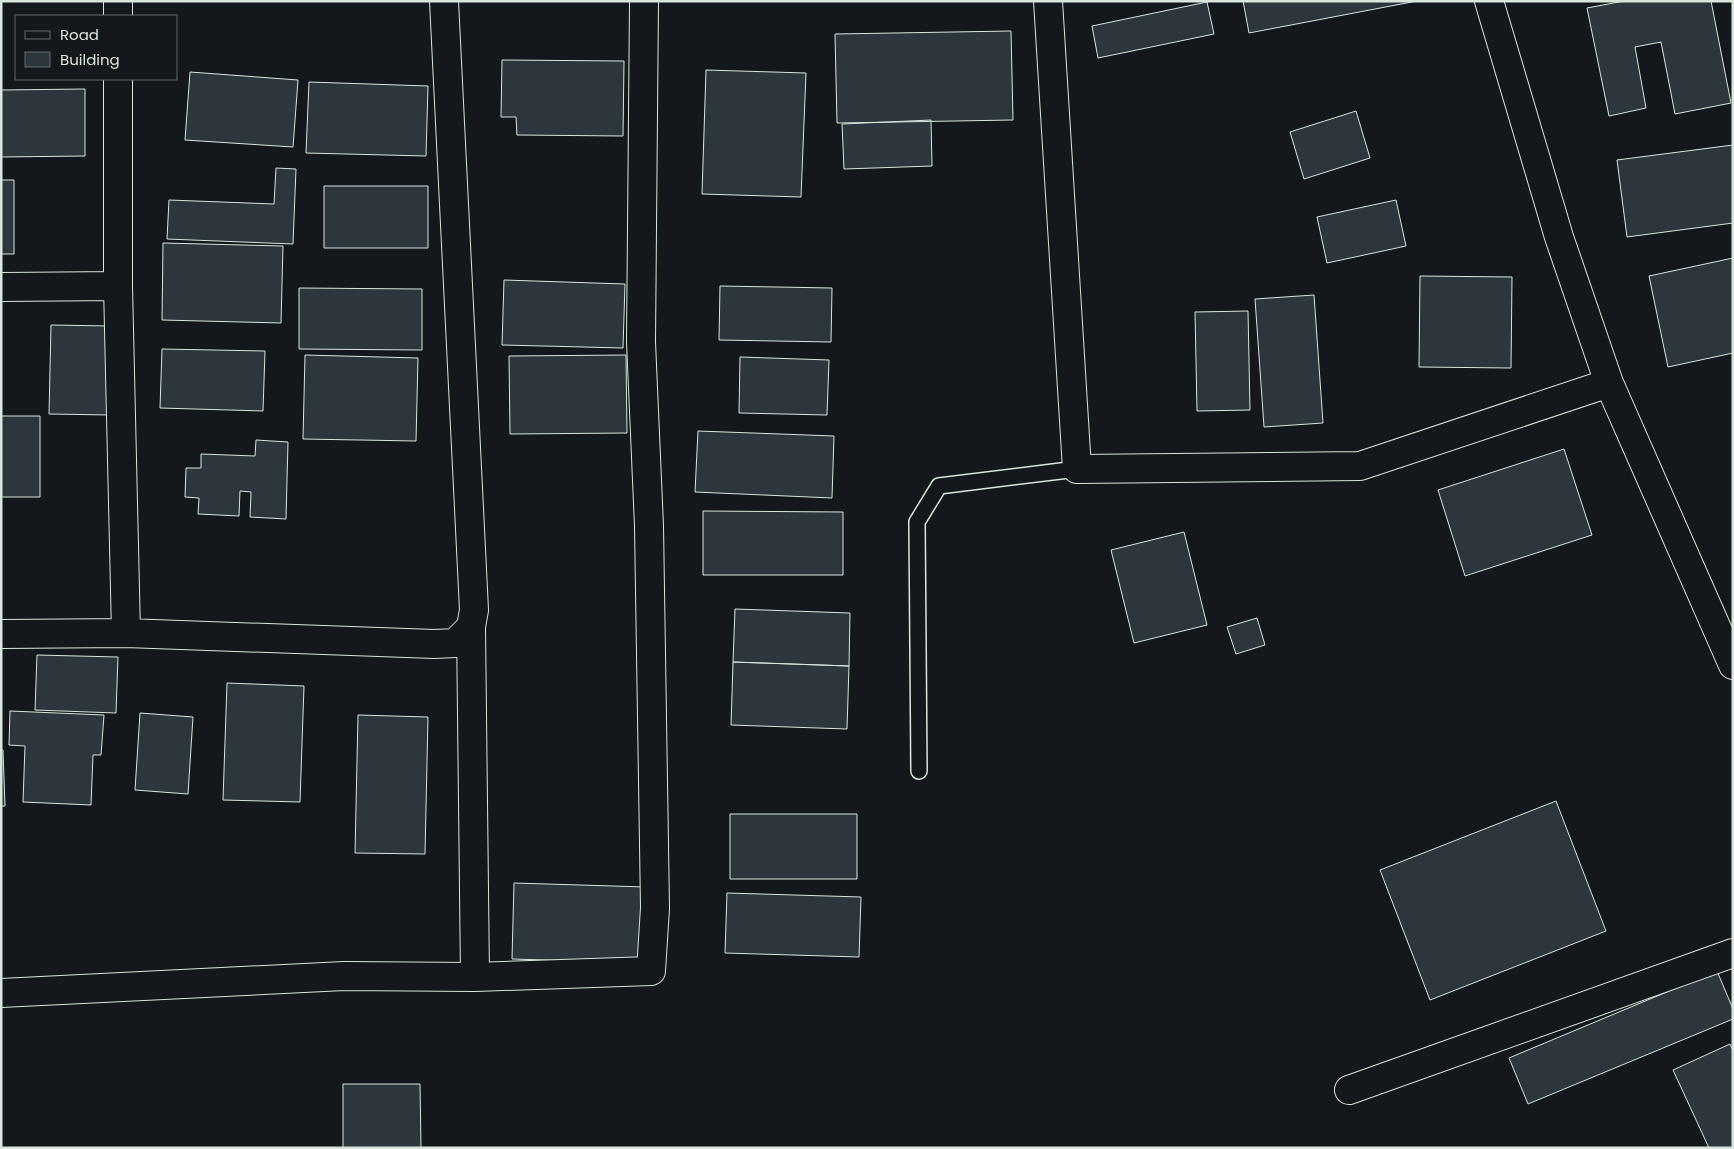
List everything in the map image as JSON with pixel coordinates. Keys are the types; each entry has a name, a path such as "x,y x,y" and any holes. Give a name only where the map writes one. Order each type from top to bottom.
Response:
{"street":[{"path":"118,1 118,15"},
{"path":"444,1 474,610 471,627 476,977"},
{"path":"1,993 344,976 476,977 651,971 655,908 649,535 641,342 644,1"},
{"path":"1048,1 1077,469 1360,466 1609,383"},
{"path":"1489,1 1559,237 1609,383 1733,665"},
{"path":"118,80 118,286 126,632"},
{"path":"1,287 118,286"},
{"path":"1,634 126,632 434,644 455,643 471,627"},
{"path":"1349,1090 1733,953"}],"lane":[{"path":"919,771 917,522 939,486 1077,469"}],"building":[{"path":"1243,1 1417,1 1249,33"},
{"path":"1624,1 1711,1 1731,103 1675,114 1661,42 1635,47 1646,108 1609,116 1587,8"},
{"path":"1207,2 1214,34 1098,58 1092,26"},
{"path":"1011,31 1013,120 837,123 835,34"},
{"path":"502,60 624,61 623,136 517,135 516,117 501,117"},
{"path":"706,70 806,73 801,197 702,194"},
{"path":"190,72 298,80 293,147 185,140"},
{"path":"309,82 428,86 426,156 306,153"},
{"path":"85,89 85,156 1,157 1,90"},
{"path":"1356,111 1370,158 1304,179 1290,132"},
{"path":"931,120 932,166 844,169 842,124"},
{"path":"1733,145 1733,223 1627,237 1617,160"},
{"path":"276,168 296,169 293,244 167,239 169,200 274,204"},
{"path":"1,180 14,180 14,254 1,254"},
{"path":"324,186 428,186 428,248 324,248"},
{"path":"1396,200 1406,246 1327,263 1317,217"},
{"path":"163,243 283,246 281,323 162,320"},
{"path":"1733,258 1733,353 1668,367 1649,276"},
{"path":"1420,276 1512,277 1511,368 1419,367"},
{"path":"504,280 625,284 623,348 502,345"},
{"path":"720,286 832,288 831,342 719,340"},
{"path":"299,288 422,289 422,350 299,349"},
{"path":"1314,295 1323,423 1264,427 1255,299"},
{"path":"1248,311 1250,410 1197,411 1195,312"},
{"path":"51,325 111,326 110,415 49,414"},
{"path":"162,349 265,351 263,411 160,408"},
{"path":"305,355 418,358 416,441 303,439"},
{"path":"626,355 627,433 510,434 509,356"},
{"path":"740,357 829,360 827,415 739,413"},
{"path":"1,416 40,416 40,497 1,497"},
{"path":"698,431 834,436 832,498 695,492"},
{"path":"256,440 288,442 286,519 250,517 251,492 240,491 239,516 198,514 199,498 185,497 186,468 201,468 201,454 255,456"},
{"path":"1564,449 1592,535 1465,576 1438,490"},
{"path":"703,511 843,512 843,575 703,575"},
{"path":"1184,532 1207,625 1134,643 1111,550"},
{"path":"735,609 850,613 849,666 733,662"},
{"path":"1257,618 1265,645 1236,654 1227,627"},
{"path":"37,655 118,657 116,713 35,710"},
{"path":"733,662 849,666 847,729 731,725"},
{"path":"227,683 304,686 300,802 223,800"},
{"path":"10,711 104,715 101,755 93,755 91,805 23,802 25,746 9,745"},
{"path":"140,713 193,717 188,794 135,790"},
{"path":"358,715 428,717 425,854 355,853"},
{"path":"1,750 3,750 5,806 1,806"},
{"path":"1556,801 1606,931 1430,1000 1380,870"},
{"path":"730,814 857,814 857,879 730,879"},
{"path":"514,883 646,887 644,963 512,959"},
{"path":"727,893 861,897 859,957 725,953"},
{"path":"1717,971 1733,1009 1733,1019 1528,1104 1509,1058"},
{"path":"1730,1044 1733,1051 1733,1148 1709,1148 1673,1070"},
{"path":"343,1084 420,1084 421,1148 343,1148"}]}
